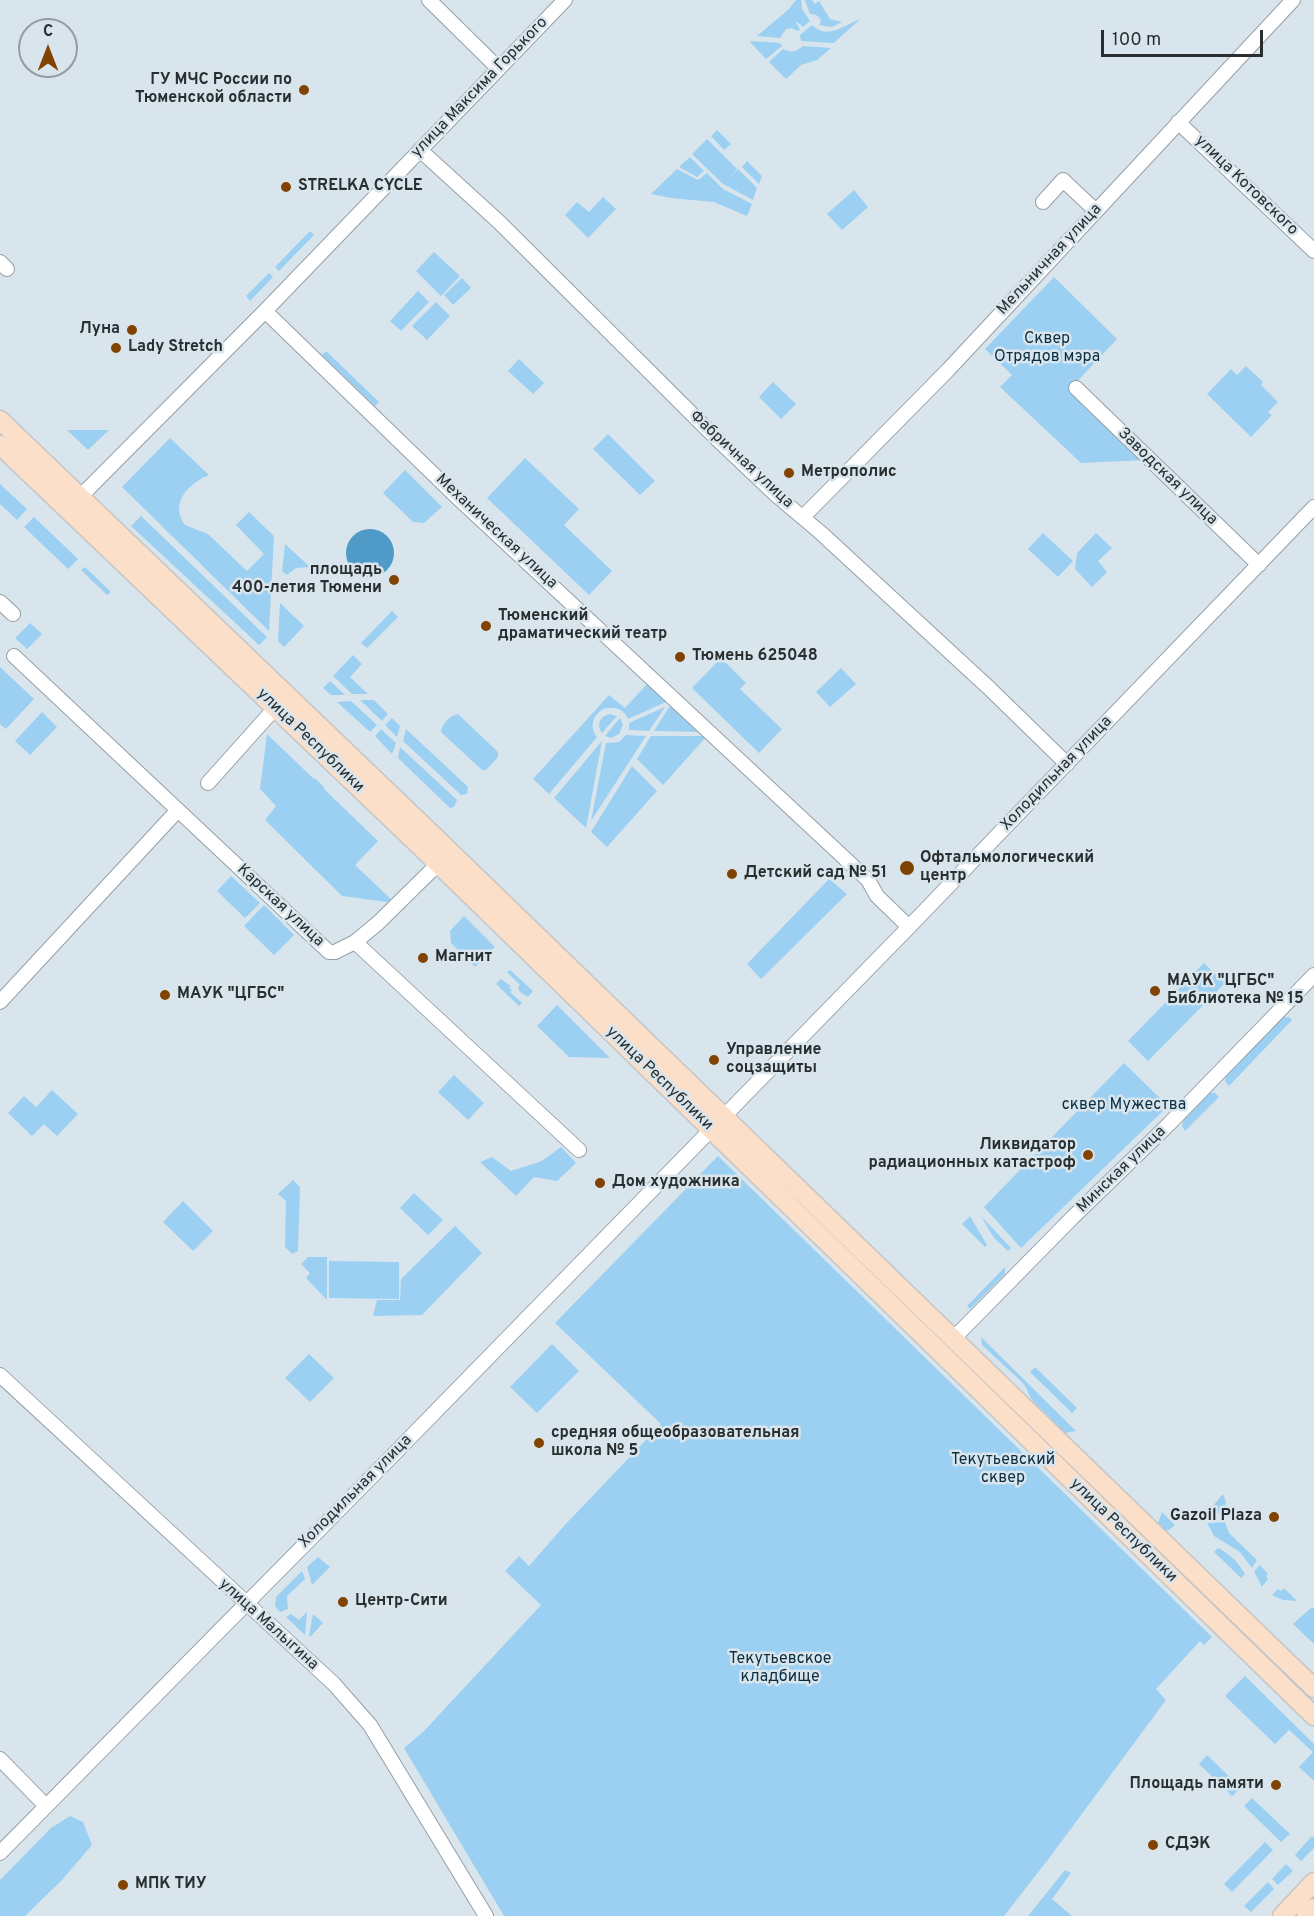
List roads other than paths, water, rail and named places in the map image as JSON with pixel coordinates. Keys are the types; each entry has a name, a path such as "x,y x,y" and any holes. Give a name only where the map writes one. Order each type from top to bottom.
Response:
{"main road":[{"name":"улица Республики","path":"0,420 74,503 276,707 1314,1716"},
{"name":"улица Республики","path":"0,445 74,503 724,1116 1314,1688"},
{"path":"1282,1916 1314,1882"},
{"path":"1306,1916 1314,1908"}],"street":[{"path":"429,0 498,68"},
{"name":"улица Максима Горького","path":"74,503 265,310 565,0"},
{"name":"Мельничная улица","path":"803,518 948,370 1293,0"},
{"name":"улица Котовского","path":"1178,122 1314,251"},
{"name":"Фабричная улица","path":"420,150 499,222 718,440 989,688 1067,764"},
{"path":"1043,202 1063,180 1096,211"},
{"name":"Механическая улица","path":"265,310 459,499 868,880 877,896 909,927"},
{"name":"Заводская улица","path":"1076,388 1259,565"},
{"name":"Холодильная улица","path":"0,1853 711,1130 1314,507"},
{"path":"0,602 13,614"},
{"name":"Карская улица","path":"14,656 329,952 335,952 356,942"},
{"path":"208,783 276,707"},
{"path":"0,1002 178,810"},
{"path":"438,864 356,942 579,1150"},
{"name":"Минская улица","path":"954,1338 1073,1217 1169,1124 1314,975"},
{"name":"улица Малыгина","path":"0,1375 334,1684 370,1725 486,1916"},
{"path":"0,1759 45,1806"}],"place":[{"name":"ГУ МЧС России по Тюменской области","path":"304,90"},
{"name":"STRELKA CYCLE","path":"286,187"},
{"name":"Луна","path":"132,330"},
{"name":"Lady Stretch","path":"116,348"},
{"name":"Метрополис","path":"789,473"},
{"name":"площадь 400-летия Тюмени","path":"394,580"},
{"name":"Тюменский драматический театр","path":"486,626"},
{"name":"Тюмень 625048","path":"680,657"},
{"name":"Офтальмологический центр","path":"907,868"},
{"name":"Детский сад № 51","path":"732,874"},
{"name":"Магнит","path":"423,958"},
{"name":"МАУК \"ЦГБС\" Библиотека № 15","path":"1155,991"},
{"name":"МАУК \"ЦГБС\"","path":"165,995"},
{"name":"Управление соцзащиты","path":"714,1060"},
{"name":"Ликвидатор радиационных катастроф","path":"1088,1155"},
{"name":"Дом художника","path":"600,1183"},
{"name":"средняя общеобразовательная школа № 5","path":"539,1443"},
{"name":"Gazoil Plaza","path":"1274,1517"},
{"name":"Центр-Сити","path":"343,1602"},
{"name":"Площадь памяти","path":"1276,1785"},
{"name":"СДЭК","path":"1153,1845"},
{"name":"МПК ТИУ","path":"123,1885"}],"park label":[{"name":"Сквер Отрядов мэра","path":"1047,349"},
{"name":"сквер Мужества","path":"1124,1106"},
{"name":"Текутьевский сквер","path":"1003,1470"},
{"name":"Текутьевское кладбище","path":"780,1669"}]}
